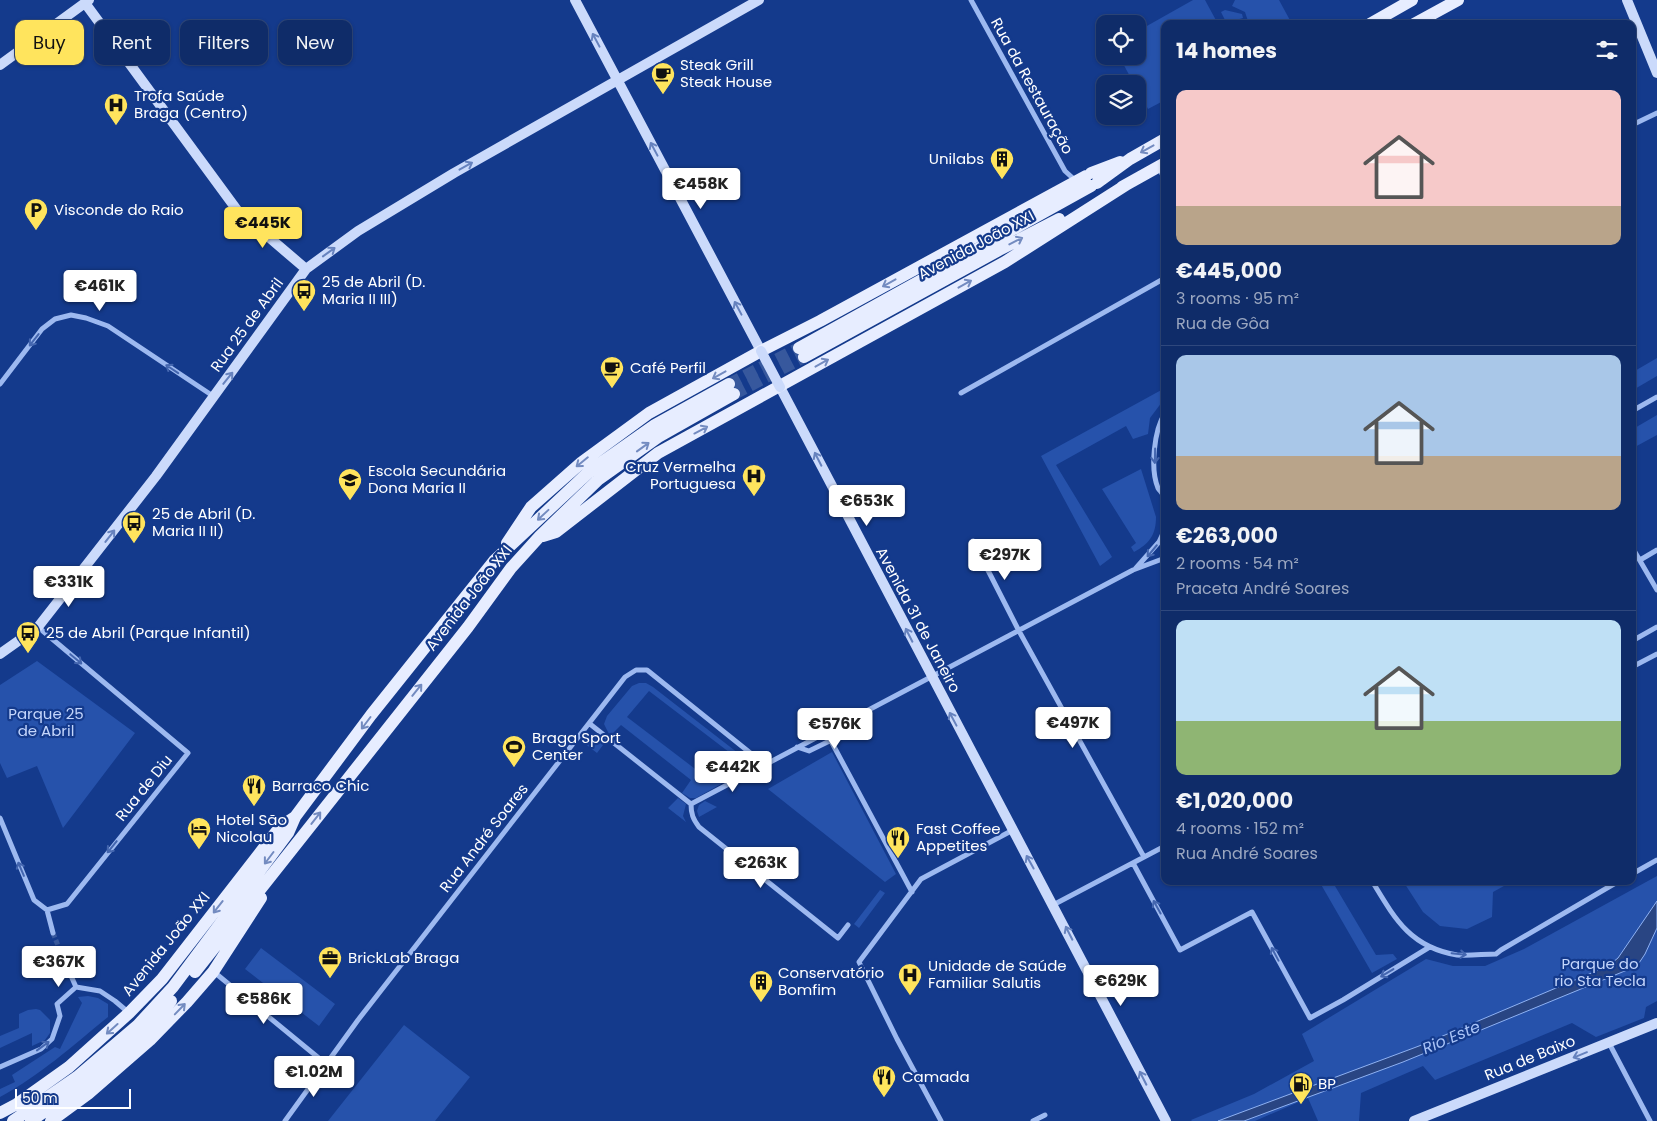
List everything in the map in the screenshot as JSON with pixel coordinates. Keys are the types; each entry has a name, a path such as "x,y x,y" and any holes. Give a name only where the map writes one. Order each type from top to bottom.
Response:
{"main road":[{"name":"Avenida 31 de Janeiro","path":"575,0 780,387 931,678 1054,904 1166,1121"},
{"name":"Rua 25 de Abril","path":"0,654 38,627 156,476 306,269 358,231 393,209 759,0"},
{"path":"1377,20 1412,0"},
{"path":"1421,20 1458,0"},
{"path":"1627,0 1635,20"},
{"path":"0,65 87,1 237,210 306,269"},
{"path":"1636,22 1657,73"},
{"path":"494,561 530,507 582,462 649,413 761,351 1161,141"},
{"name":"Avenida João XXI","path":"1088,180 802,352 1161,166"},
{"path":"540,536 556,532 658,453 1005,262 1129,183"},
{"name":"Avenida João XXI","path":"13,1121 77,1078 138,1024 167,993 288,833 295,817 371,715 494,561 592,470 655,425 732,389 658,437 599,479 540,536 511,568 468,627 274,869 178,993 143,1032 82,1085 31,1121"},
{"name":"Avenida João XXI","path":"0,1113 17,1104 69,1067 129,1014 162,979 280,827 295,817"},
{"name":"Avenida João XXI","path":"51,1121 88,1094 150,1040 187,1002 213,972 270,884 274,869"},
{"name":"Rua de Baixo","path":"1414,1121 1657,1023"}],"street":[{"name":"Rua da Restauração","path":"971,0 1065,171 1088,180"},
{"path":"1636,123 1657,114"},
{"path":"961,393 1161,280"},
{"path":"0,384 42,330 55,319 71,315 108,326 213,396"},
{"path":"1636,409 1657,397"},
{"path":"1161,419 1154,454 1155,477 1161,492"},
{"path":"1133,570 1161,538"},
{"path":"973,541 1019,631 1144,857"},
{"path":"1640,560 1657,550"},
{"path":"1636,554 1657,590"},
{"path":"691,804 1133,570 1161,560"},
{"name":"Rua de Diu","path":"38,627 188,753 67,904 47,910"},
{"path":"1636,639 1657,627"},
{"path":"1636,665 1657,654"},
{"name":"Rua André Soares","path":"285,1121 364,1012 625,677 636,670 646,670 764,764"},
{"path":"797,747 809,752 831,741 850,731 854,718"},
{"path":"590,724 691,804"},
{"path":"831,741 912,892"},
{"path":"691,804 691,813 700,827 838,938 848,926"},
{"path":"0,818 34,900 47,910 53,934"},
{"path":"941,1121 897,1039 859,962 921,879 1013,830"},
{"path":"1054,904 1161,848"},
{"path":"1636,872 1657,860"},
{"path":"1133,863 1180,950 1252,912 1310,1018 1428,948"},
{"path":"1375,885 1403,928 1428,948 1458,955 1496,954 1612,885"},
{"path":"63,958 76,987"},
{"path":"213,972 326,1064"},
{"path":"76,987 100,991 129,1014"},
{"path":"0,1067 41,1049 52,1039 60,1016 57,1004 76,987"},
{"path":"1609,1043 1650,1121"},
{"path":"1033,1121 1045,1115"}],"green space":[{"path":"1193,0 1205,0 1216,20 1161,20 1161,102 1148,109 1146,105 1146,75 1129,75 1124,65 1146,65 1146,26"},
{"path":"1235,0 1279,0 1290,20 1248,20 1245,12 1232,6"},
{"path":"1225,10 1242,14 1243,18 1225,20 1221,12"},
{"path":"1657,358 1657,376 1636,388 1636,370"},
{"path":"1161,390 1161,403 1150,418 1148,434 1133,439 1126,426 1056,465 1112,557 1100,566 1041,456"},
{"path":"1657,415 1657,435 1636,446 1636,427"},
{"path":"1141,469 1156,517 1156,523 1153,534 1148,542 1134,552 1131,547 1136,543 1102,489"},
{"name":"Parque 25 de Abril","path":"37,661 135,733 63,828 37,766 7,778 0,763 0,685"},
{"path":"646,683 653,687 747,760 750,763 747,768 737,774 729,771 742,762 649,691 627,717 711,781 718,773 723,781 696,798 690,798 682,793 691,780 621,725 610,736 604,724 607,716 632,686"},
{"path":"594,737 606,741 597,753 584,743"},
{"path":"832,752 896,874 885,882 768,789"},
{"path":"678,798 686,804 683,816 686,822 668,808"},
{"path":"705,801 717,807 699,817 697,811 699,805"},
{"name":"Parque do rio Sta Tecla","path":"1657,876 1657,1001 1646,1007 1644,1018 1596,1037 1572,1023 1435,1080 1423,1066 1361,1093 1359,1121 1318,1121 1308,1098 1255,1121 1191,1120 1254,1094 1314,1061 1302,1034 1426,959 1453,966 1485,966 1524,949"},
{"path":"1321,885 1334,885 1376,955 1393,954 1397,959 1372,973"},
{"path":"1406,885 1506,885 1493,892 1492,917 1467,929 1440,926 1423,912"},
{"path":"880,890 885,893 859,928 854,924"},
{"path":"261,948 335,1004 319,1026 245,969"},
{"path":"78,997 98,998 108,1004 108,1017 43,1069 0,1097 0,1089 15,1082 12,1075 55,1047 60,1049 82,1003"},
{"path":"36,1009 40,1010 50,1020 50,1033 45,1040 32,1046 32,1033 0,1048 0,1036 19,1028 19,1014"},
{"path":"404,1025 470,1077 435,1121 328,1121"}],"water":[{"name":"Rio Este","path":"1657,901 1657,928 1637,966 1403,1062 1244,1121 1218,1121 1419,1046 1608,966 1618,958"}],"tunnel":[{"path":"729,384 799,348"},
{"path":"734,394 804,357"},
{"path":"53,933 63,958"}],"place":[{"name":"Steak Grill Steak House","path":"663,95"},
{"name":"Trofa Saúde Braga (Centro)","path":"116,126"},
{"name":"Unilabs","path":"1002,180"},
{"name":"Visconde do Raio","path":"36,231"},
{"name":"25 de Abril (D. Maria II III)","path":"304,312"},
{"name":"Café Perfil","path":"612,389"},
{"name":"Cruz Vermelha Portuguesa","path":"754,497"},
{"name":"Escola Secundária Dona Maria II","path":"350,501"},
{"name":"25 de Abril (D. Maria II II)","path":"134,544"},
{"name":"25 de Abril (Parque Infantil)","path":"28,654"},
{"name":"Braga Sport Center","path":"514,768"},
{"name":"Barraco Chic","path":"254,807"},
{"name":"Hotel São Nicolau","path":"199,850"},
{"name":"Fast Coffee Appetites","path":"898,859"},
{"name":"BrickLab Braga","path":"330,979"},
{"name":"Unidade de Saúde Familiar Salutis","path":"910,996"},
{"name":"Conservatório Bomfim","path":"761,1003"},
{"name":"Camada","path":"884,1098"},
{"name":"BP","path":"1301,1105"}]}
